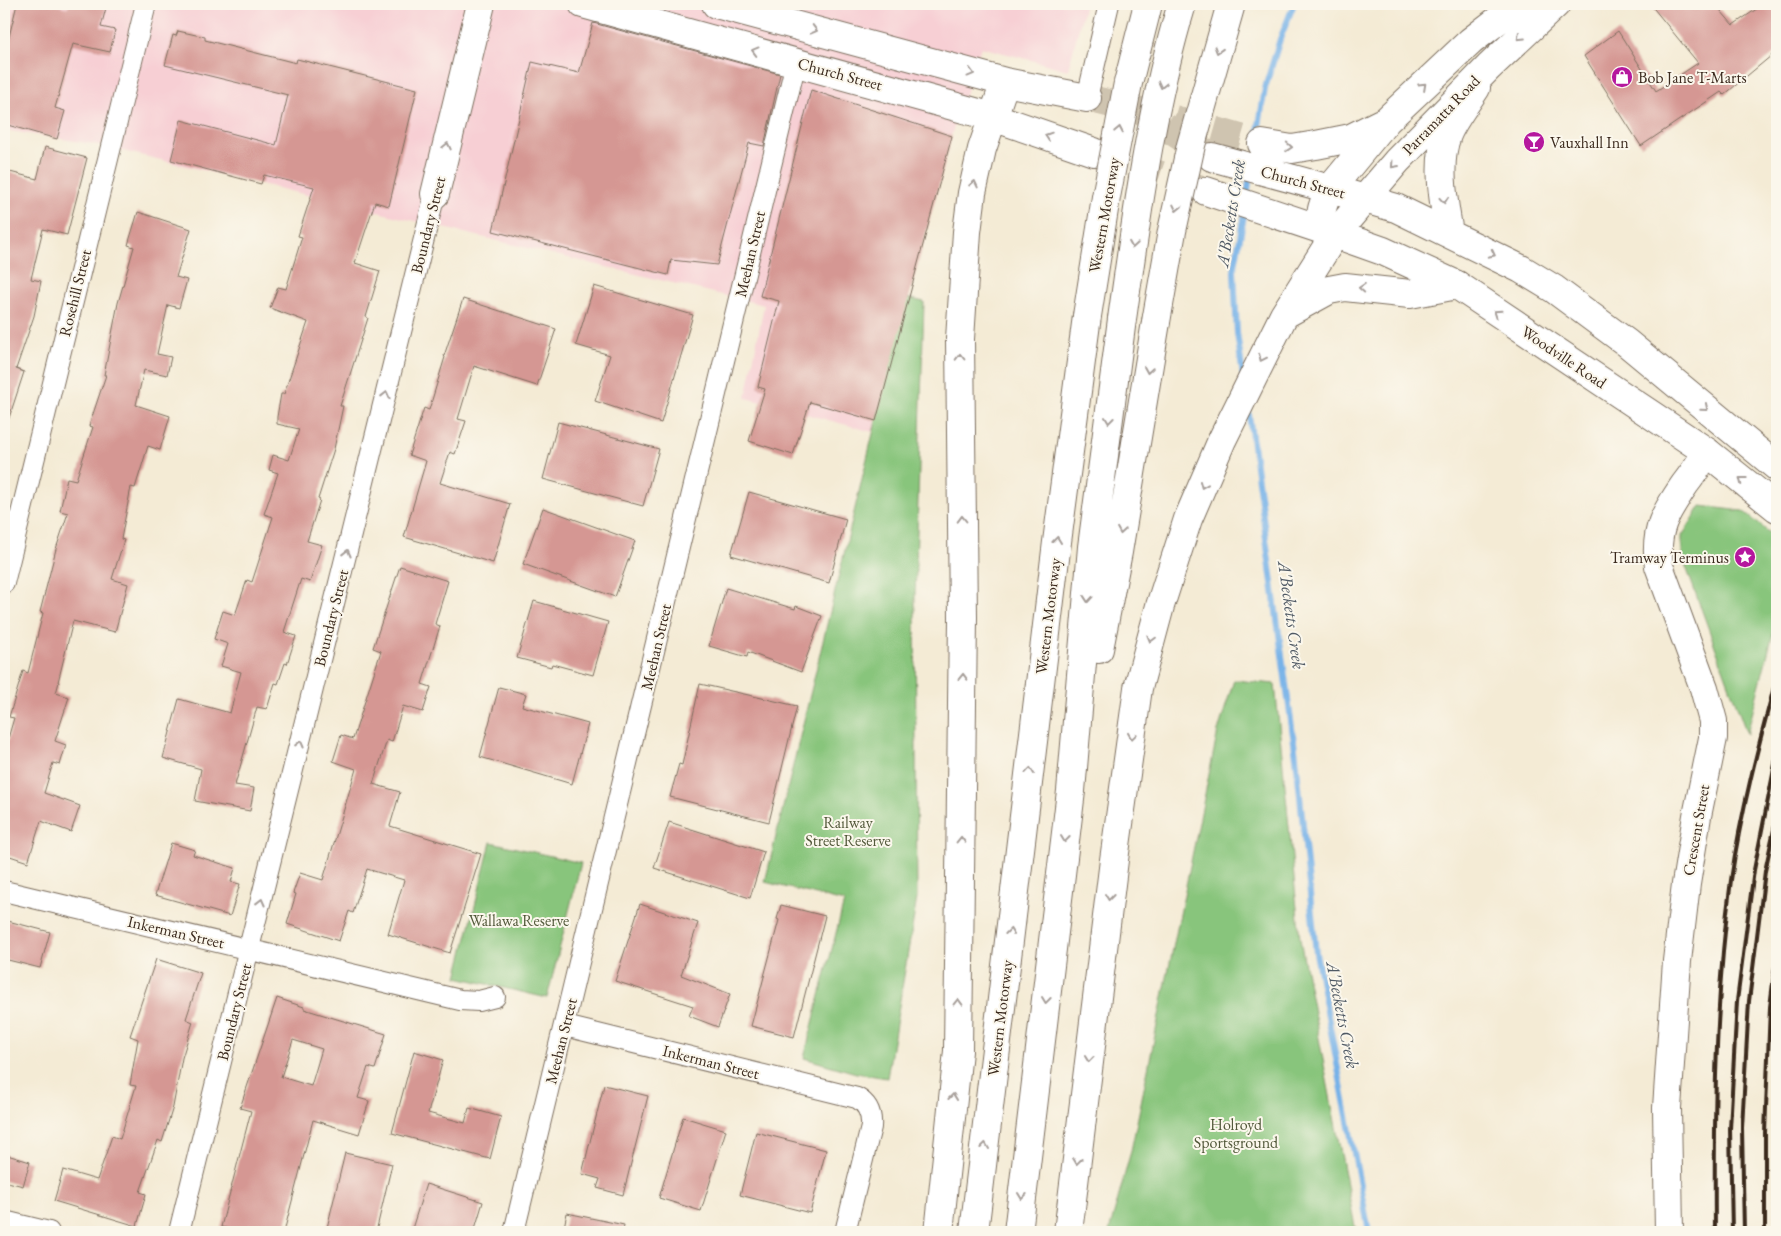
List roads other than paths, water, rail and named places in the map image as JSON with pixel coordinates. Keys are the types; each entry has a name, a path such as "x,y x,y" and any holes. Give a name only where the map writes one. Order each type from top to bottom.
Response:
{"main road":[{"name":"Boundary Street","path":"435,194 481,4"},
{"name":"Church Street","path":"583,4 992,117 1094,152"},
{"path":"716,4 1005,82 1087,98"},
{"name":"Western Motorway","path":"974,1232 1057,542 1087,316 1106,196 1128,83 1148,4"},
{"name":"Western Motorway","path":"1018,1232 1071,790 1092,547 1122,320 1143,180 1158,102 1182,4"},
{"name":"Western Motorway","path":"1071,790 1118,552 1172,231 1191,145 1231,4"},
{"name":"Parramatta Road","path":"1519,4 1471,41 1317,186 1322,205 1320,219 1330,233 1365,199 1397,161 1489,67 1556,4"},
{"path":"1449,233 1444,207 1442,174 1447,135 1489,67"},
{"path":"940,1232 958,1051 963,617 960,339 966,232 982,149 1005,82"},
{"path":"1262,144 1292,149 1316,145 1351,138 1387,120"},
{"name":"Church Street","path":"1212,157 1365,199"},
{"path":"1068,1232 1112,869 1138,688 1160,606 1188,520 1222,440 1284,315 1330,233 1206,190"},
{"path":"1365,199 1396,208 1521,269 1546,284 1627,343 1777,467"},
{"name":"Woodville Road","path":"1330,233 1383,251 1457,285 1706,452 1777,508"},
{"path":"1284,315 1330,290 1346,287 1410,294 1457,285"},
{"path":"1627,343 1682,415 1705,435 1706,452"},
{"name":"Crescent Street","path":"1669,1232 1667,1108 1677,960 1686,884 1697,816 1713,738 1714,721 1704,688 1659,566 1657,551 1662,521 1670,505 1706,452"}],"street":[{"name":"Rosehill Street","path":"4,583 146,4"},
{"path":"1087,98 1109,4"},
{"name":"Meehan Street","path":"514,1232 796,62"},
{"name":"Boundary Street","path":"179,1232 435,194"},
{"name":"Inkerman Street","path":"4,891 460,1000 479,1001 495,997"},
{"name":"Inkerman Street","path":"565,1026 856,1098 866,1105 872,1118 845,1232"},
{"path":"4,1221 49,1232"}],"waterway":[{"name":"A'Becketts Creek","path":"1257,138 1265,88 1280,39 1294,4"},
{"name":"A'Becketts Creek","path":"1247,197 1250,175"},
{"name":"A'Becketts Creek","path":"1243,376 1237,333 1234,271 1245,210"},
{"name":"A'Becketts Creek","path":"1248,408 1296,757 1316,953 1369,1232"}],"tunnel":[{"path":"1087,98 1141,111 1210,156"},
{"path":"1174,119 1262,144"},
{"path":"1094,152 1204,190"}],"railway":[{"path":"1715,1232 1717,1056 1726,924 1731,880 1745,803 1777,676"},
{"path":"1732,1232 1730,1129 1737,1001 1754,870 1777,754"},
{"path":"1744,1232 1742,1128 1749,1001 1765,871 1777,816"},
{"path":"1765,1232 1765,1133 1770,1007 1777,950"}],"place":[{"name":"Bob Jane T-Marts","path":"1622,77"},
{"name":"Vauxhall Inn","path":"1534,142"},
{"name":"Tramway Terminus","path":"1745,557"}],"park label":[{"name":"Railway Street Reserve","path":"848,831"},
{"name":"Wallawa Reserve","path":"519,920"},
{"name":"Holroyd Sportsground","path":"1236,1133"}]}
